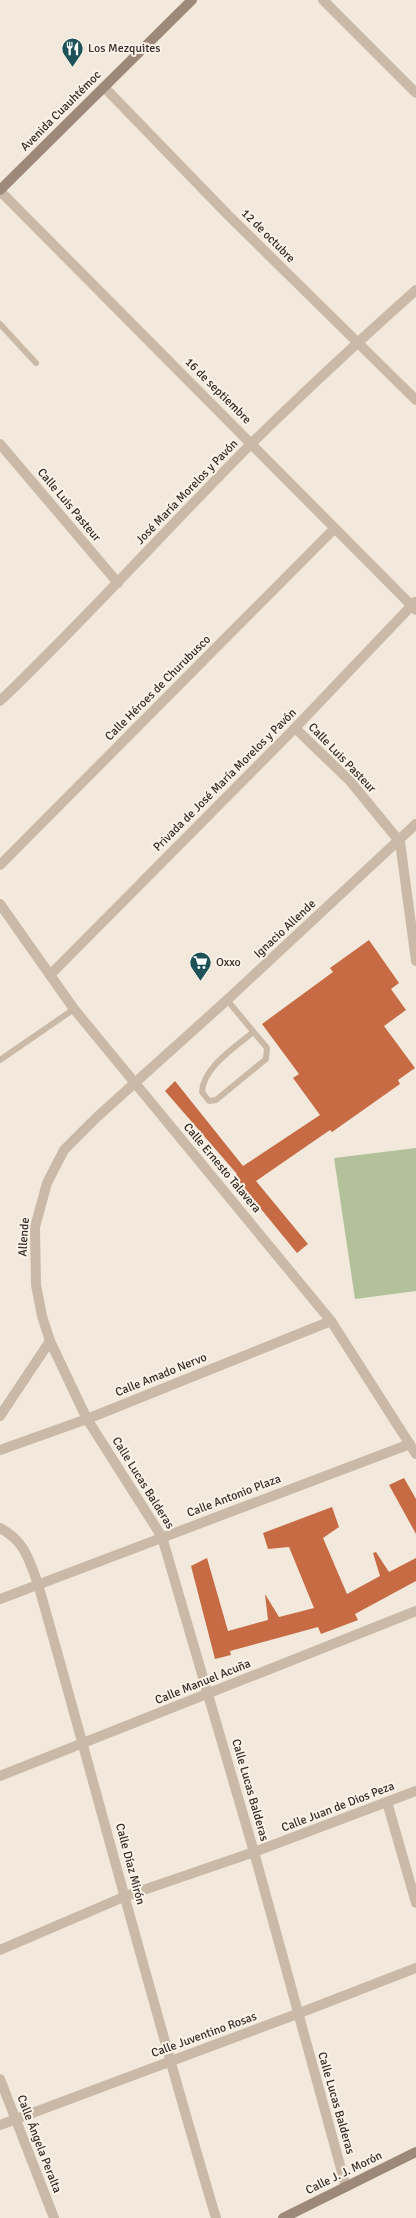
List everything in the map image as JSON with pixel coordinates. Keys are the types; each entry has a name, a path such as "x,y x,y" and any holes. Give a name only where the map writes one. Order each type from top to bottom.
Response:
{"main road":[{"name":"Avenida Cuauhtémoc","path":"0,191 192,0"},
{"name":"Calle J. J. Morón","path":"282,2218 416,2152"}],"street":[{"path":"323,0 416,93"},
{"name":"12 de octubre","path":"104,87 228,215 416,400"},
{"name":"16 de septiembre","path":"0,191 334,528 414,606"},
{"name":"José María Morelos y Pavón","path":"0,701 118,583 252,444 357,342 416,290"},
{"name":"Calle Luis Pasteur","path":"0,444 118,583"},
{"name":"Calle Héroes de Churubusco","path":"0,865 334,528"},
{"name":"Privada de José María Morelos y Pavón","path":"50,975 414,606"},
{"name":"Calle Luis Pasteur","path":"295,728 350,782 400,842"},
{"name":"Ignacio Allende","path":"135,1083 400,842 416,824"},
{"path":"400,842 416,961"},
{"name":"Calle Ernesto Talavera","path":"0,904 74,1009 331,1322 416,1454"},
{"name":"Allende","path":"87,1419 50,1341 42,1316 36,1285 34,1251 35,1226 47,1183 64,1150 135,1083"},
{"name":"Calle Amado Nervo","path":"0,1450 87,1419 331,1322"},
{"path":"0,1416 50,1341"},
{"name":"Calle Lucas Balderas","path":"87,1419 162,1537 254,1852 297,2014 346,2187"},
{"name":"Calle Antonio Plaza","path":"0,1599 410,1444"},
{"name":"Calle Díaz Mirón","path":"0,1528 16,1537 22,1546 38,1584 126,1896 169,2062 216,2218"},
{"name":"Calle Manuel Acuña","path":"0,1776 209,1694 416,1610"},
{"name":"Calle Juan de Dios Peza","path":"0,1950 126,1896 254,1852 416,1791"},
{"path":"387,1802 416,1903"},
{"name":"Calle Juventino Rosas","path":"0,2125 416,1968"},
{"name":"Calle Ángela Peralta","path":"0,2079 54,2218"}],"lane":[{"path":"0,324 36,363"},
{"path":"228,1000 267,1048 266,1059 216,1100 210,1101 202,1092 204,1078 215,1066 253,1032"},
{"path":"0,1060 74,1009"}],"green space":[{"path":"416,1148 416,1291 355,1299 334,1158"}],"building":[{"path":"369,940 399,983 391,989 406,1010 384,1026 415,1068 398,1080 400,1084 332,1132 330,1130 256,1181 308,1244 297,1253 234,1176 237,1174 165,1091 175,1081 243,1166 320,1115 293,1078 299,1074 262,1024 333,972 330,968"},
{"path":"404,1478 416,1499 416,1534 389,1485"},
{"path":"332,1507 339,1527 323,1538 347,1594 380,1576 373,1553 376,1552 389,1572 416,1558 416,1581 355,1614 358,1620 321,1634 318,1627 230,1651 231,1655 215,1659 191,1566 207,1558 228,1631 268,1620 265,1594 279,1617 314,1608 289,1547 268,1549 263,1533"}],"place":[{"name":"Los Mezquites","path":"73,68"},
{"name":"Oxxo","path":"201,982"}]}
